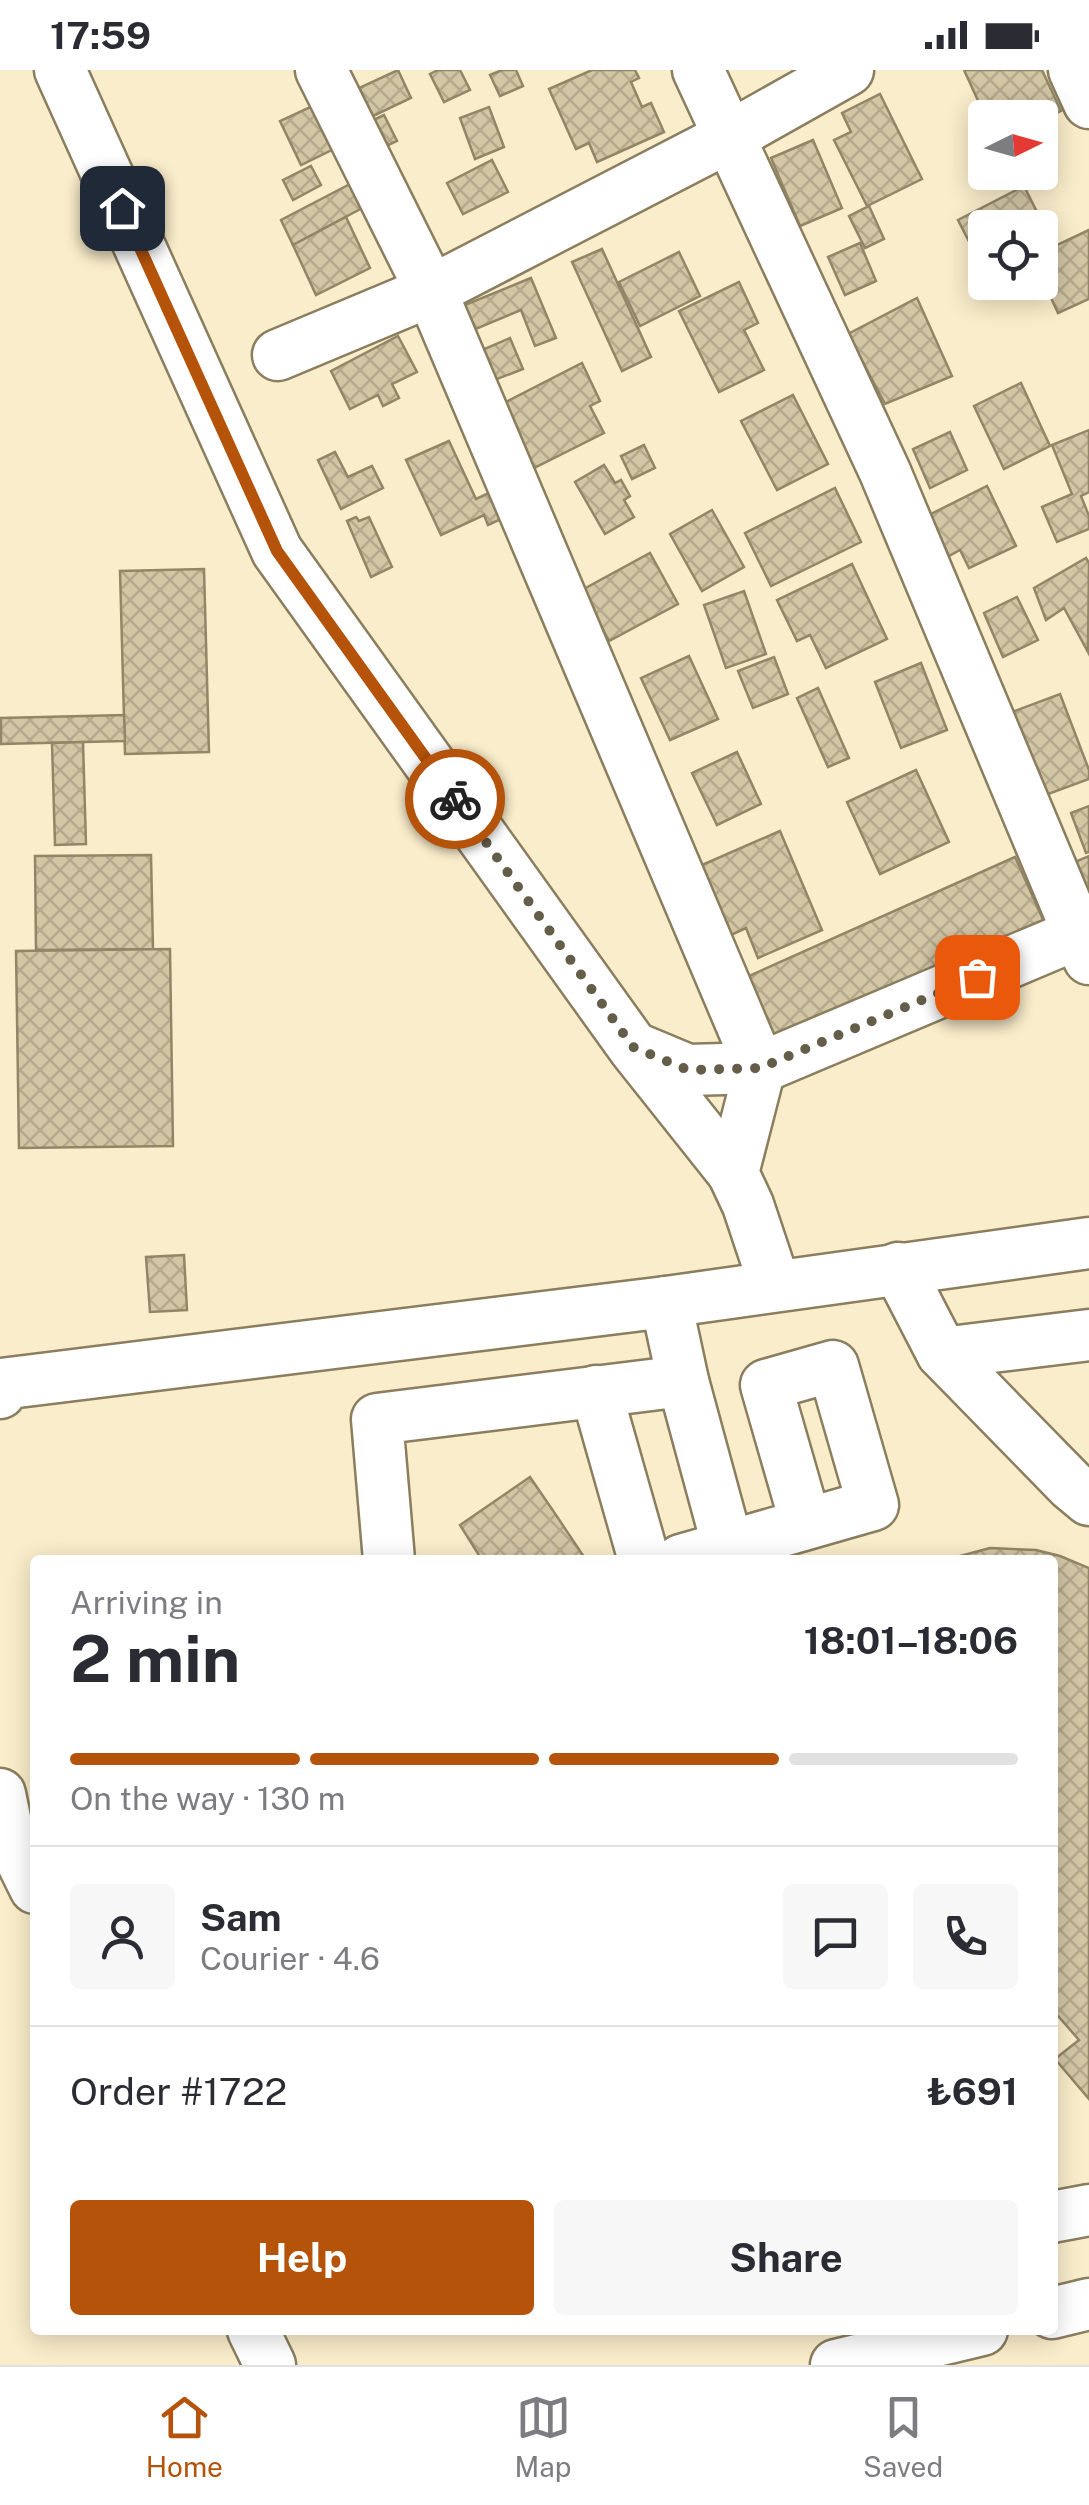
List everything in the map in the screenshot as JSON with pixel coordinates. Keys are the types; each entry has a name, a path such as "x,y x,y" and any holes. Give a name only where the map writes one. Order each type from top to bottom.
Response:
{"street":[{"path":"60,70 277,551 633,1047 733,1174 748,1205 775,1286"},
{"path":"321,70 431,290 760,1068 733,1174"},
{"path":"633,1047 688,1070 760,1068 1085,941 885,472 698,70"},
{"path":"278,355 431,290 729,137 848,70"},
{"path":"1074,70 1089,103"},
{"path":"0,1393 0,1384 666,1302 1089,1242"},
{"path":"898,1268 942,1353 1089,1500"},
{"path":"666,1302 683,1381 705,1553 806,1524"},
{"path":"942,1353 1081,1346"},
{"path":"389,1555 377,1419 683,1381"},
{"path":"596,1392 643,1555"},
{"path":"0,1794 8,1833 30,1878"},
{"path":"1058,2216 1089,2210"},
{"path":"1058,2312 1089,2304"},
{"path":"255,2335 270,2365"},
{"path":"836,2365 961,2335"}],"building":[{"path":"398,70 411,98 373,116 359,88"},
{"path":"460,70 470,90 444,102 430,74"},
{"path":"516,70 523,86 500,96 490,75"},
{"path":"592,70 635,70 639,78 631,82 642,107 651,103 664,132 597,162 589,143 576,149 549,89"},
{"path":"964,70 1042,70 1056,100 978,100"},
{"path":"880,94 922,179 867,206 834,140 851,132 842,113"},
{"path":"317,104 338,147 301,165 280,121"},
{"path":"489,107 504,147 475,159 460,118"},
{"path":"384,115 397,141 369,154 357,128"},
{"path":"813,140 842,208 800,226 771,158"},
{"path":"492,160 508,192 463,214 447,183"},
{"path":"311,166 321,185 293,200 283,180"},
{"path":"354,182 366,206 293,245 281,220"},
{"path":"1016,190 1026,190 1036,210 977,210"},
{"path":"869,206 884,239 865,248 849,216"},
{"path":"968,215 968,240 958,220"},
{"path":"346,217 370,268 316,295 293,245"},
{"path":"1089,230 1089,299 1058,313 1052,300 1058,300 1058,245"},
{"path":"860,243 876,281 845,295 828,257"},
{"path":"602,249 651,357 622,371 572,262"},
{"path":"679,252 700,296 640,326 619,282"},
{"path":"531,278 556,338 535,346 521,310 471,331 460,307"},
{"path":"739,282 758,323 744,330 764,370 719,392 679,311"},
{"path":"917,298 952,376 885,404 848,334"},
{"path":"398,336 417,372 392,384 399,398 383,406 378,395 350,409 331,371"},
{"path":"510,338 523,369 492,381 480,351"},
{"path":"582,363 600,401 590,406 604,433 526,472 494,408"},
{"path":"1021,383 1050,446 1004,469 974,406"},
{"path":"793,395 828,464 777,490 741,421"},
{"path":"1089,430 1089,492 1081,496 1089,516 1089,529 1057,542 1042,507 1072,494 1052,445"},
{"path":"950,432 967,470 930,488 913,449"},
{"path":"449,441 476,499 502,487 514,513 488,525 484,515 441,535 406,460"},
{"path":"644,445 655,468 632,479 621,456"},
{"path":"335,452 348,477 372,466 383,488 341,509 318,460"},
{"path":"604,465 615,483 621,480 630,496 624,500 634,517 605,534 575,482"},
{"path":"987,486 1016,546 969,568 960,550 949,556 929,515"},
{"path":"835,488 861,542 771,586 745,533"},
{"path":"712,510 744,567 702,591 670,534"},
{"path":"356,517 359,521 369,517 392,567 371,577 347,521"},
{"path":"650,553 678,604 609,641 582,590"},
{"path":"1086,558 1088,652 1064,608 1046,620 1034,588"},
{"path":"852,564 887,639 826,668 810,635 797,641 777,600"},
{"path":"204,569 209,752 125,754 120,571"},
{"path":"744,591 766,654 726,668 704,605"},
{"path":"1017,597 1038,640 1003,657 984,613"},
{"path":"689,656 718,719 670,740 641,678"},
{"path":"774,657 788,694 753,708 738,671"},
{"path":"921,663 947,730 901,748 875,682"},
{"path":"818,688 849,758 828,767 797,698"},
{"path":"1060,694 1089,779 1043,796 1012,712"},
{"path":"124,715 125,741 1,744 1,718"},
{"path":"83,742 86,844 55,845 52,743"},
{"path":"737,752 761,804 717,825 692,773"},
{"path":"916,770 949,842 880,874 847,802"},
{"path":"1089,806 1089,852 1086,853 1071,813"},
{"path":"780,831 822,930 758,958 746,928 731,935 702,865"},
{"path":"151,855 153,949 36,950 35,856"},
{"path":"1089,856 1089,896 1075,862"},
{"path":"1015,857 1045,924 770,1047 740,980"},
{"path":"170,949 173,1146 19,1148 16,951"},
{"path":"184,1255 187,1310 150,1312 146,1257"},
{"path":"530,1477 583,1555 479,1555 460,1525"},
{"path":"990,1548 1056,1555 964,1555"},
{"path":"1058,1556 1089,1568 1089,2099 1058,2063 1058,2057 1079,2040 1058,2016"}],"way so far":[{"path":"455,799 633,1047 688,1070 760,1068 977,977"}],"route":[{"path":"122,208 277,551 455,799"}]}
